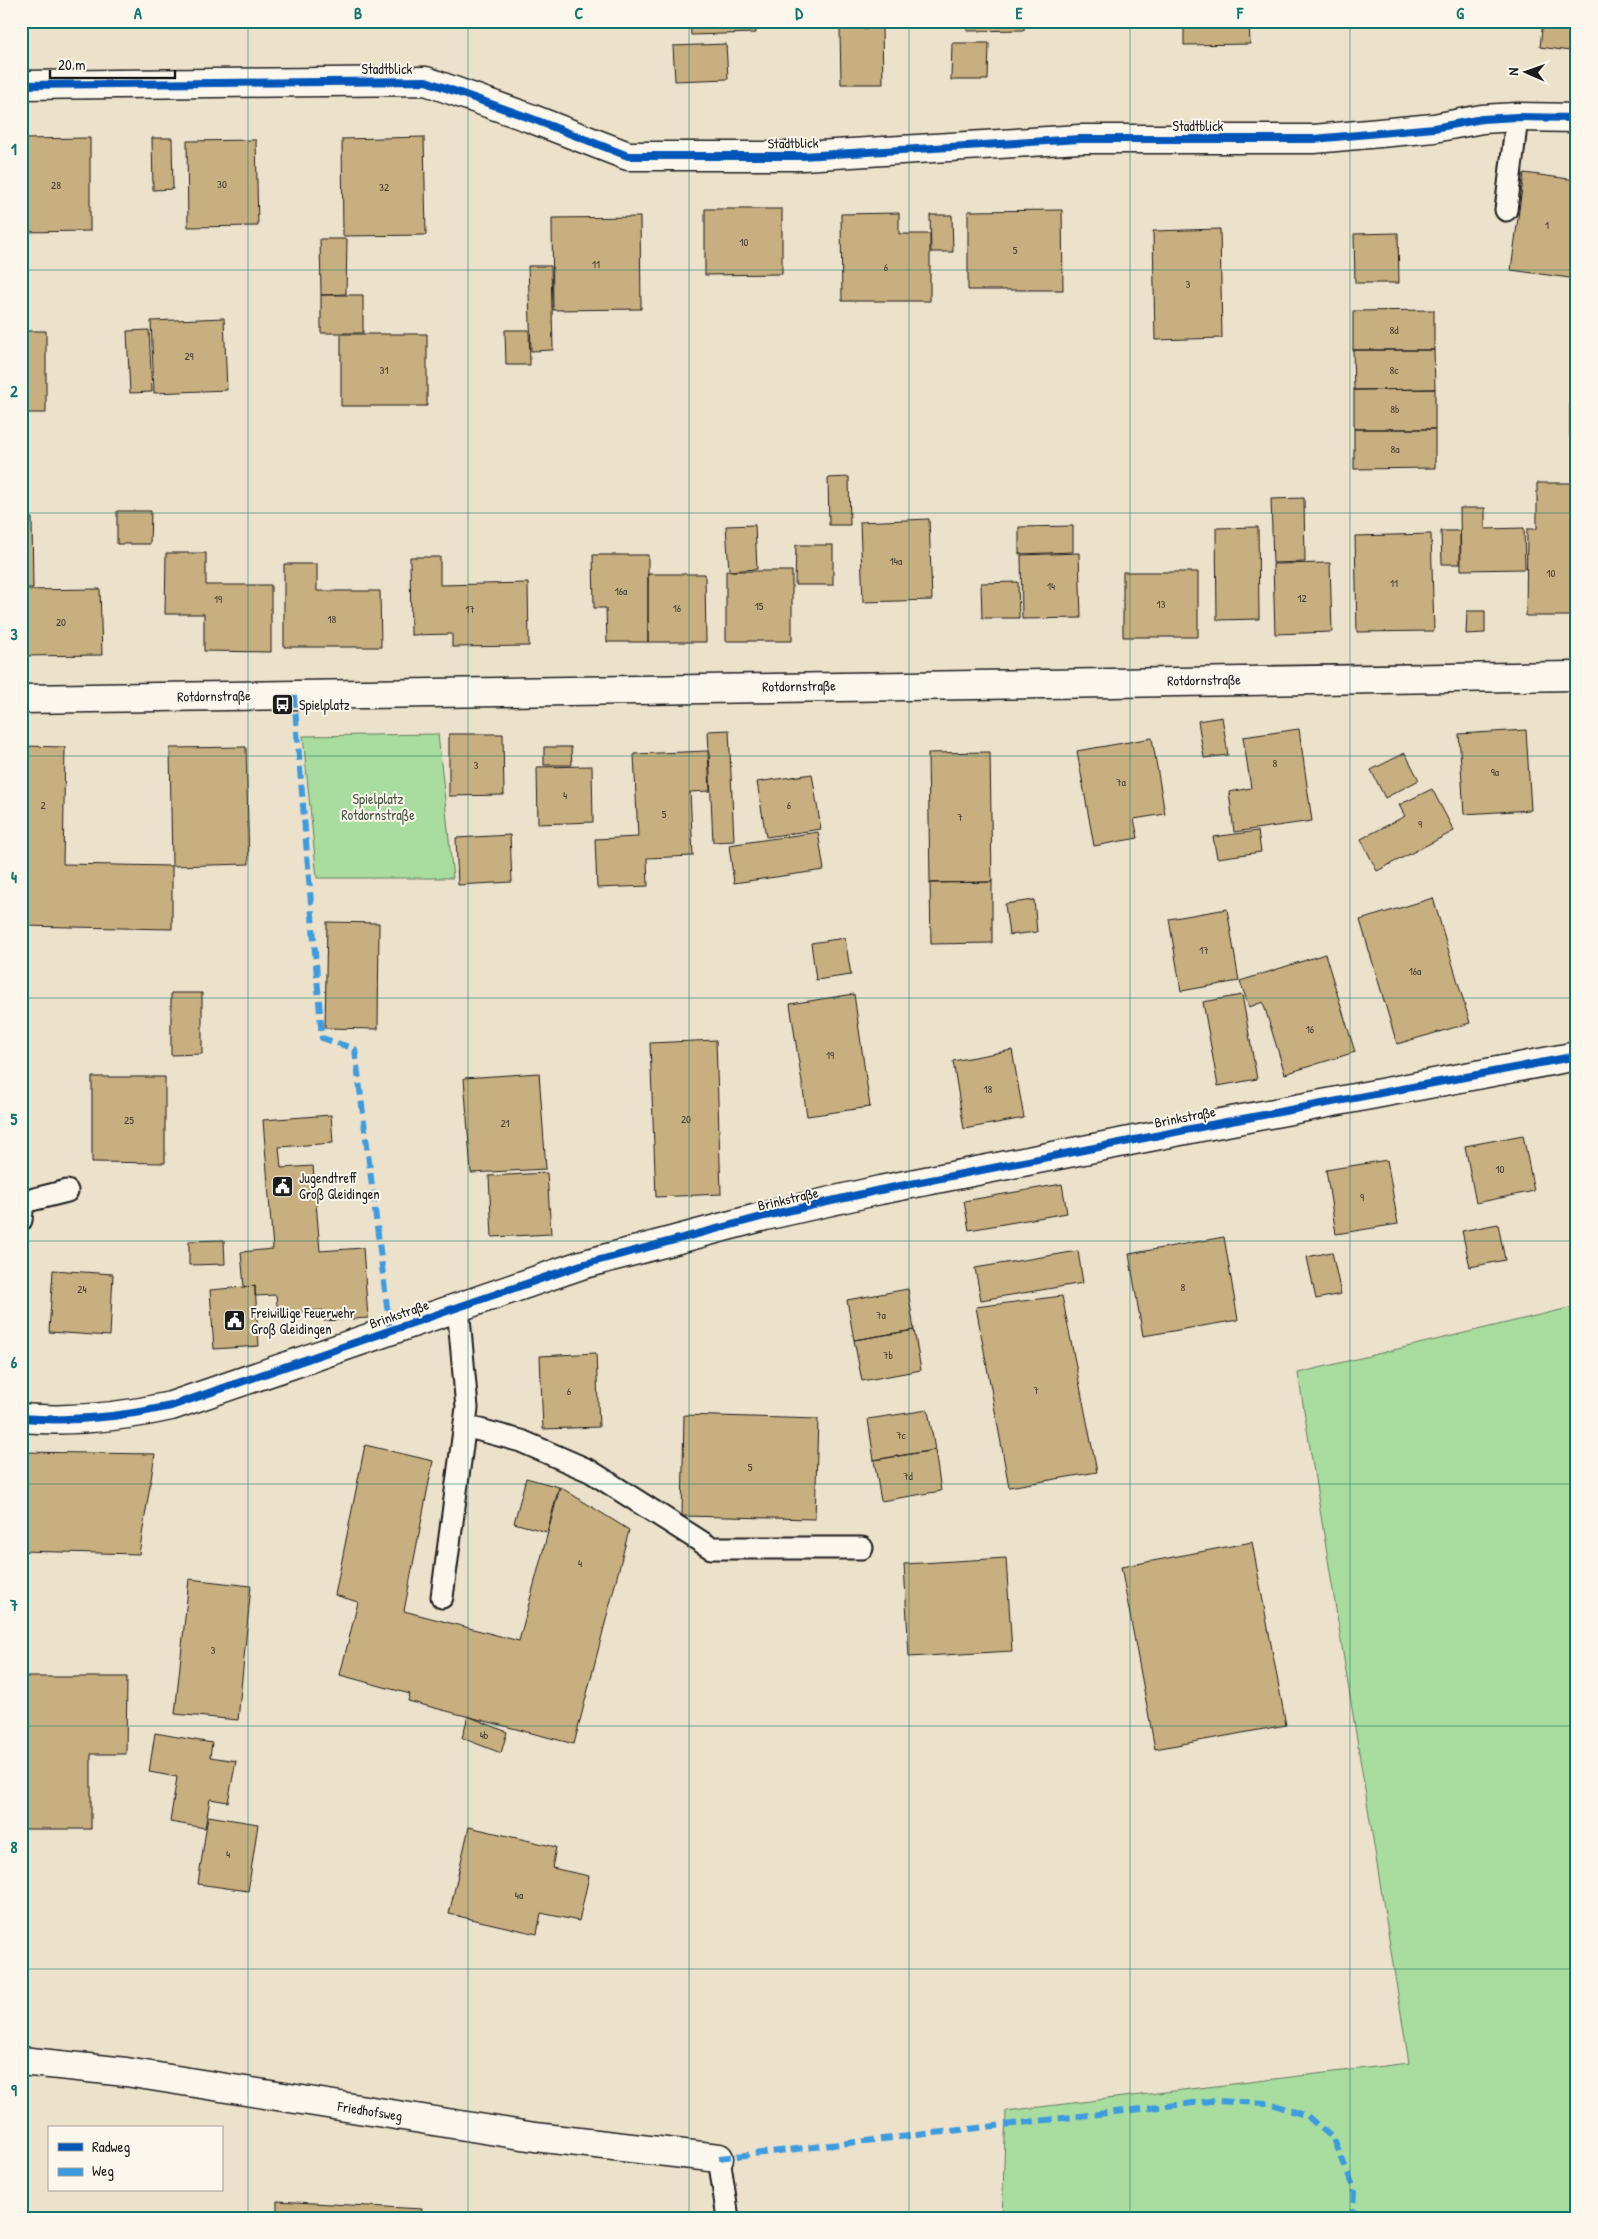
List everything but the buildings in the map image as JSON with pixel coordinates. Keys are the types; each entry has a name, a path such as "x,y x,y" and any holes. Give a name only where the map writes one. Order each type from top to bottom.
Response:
{"street":[{"name":"Stadtblick","path":"21,85 426,81 530,118 628,156 802,156 1080,139 1314,139 1407,131 1482,119 1517,117 1577,118"},
{"name":"Rotdornstraße","path":"21,699 1577,676"},
{"name":"Brinkstraße","path":"21,1418 104,1417 136,1414 171,1406 581,1265 784,1212 880,1190 1577,1056"},
{"name":"Friedhofsweg","path":"21,2061 126,2072 535,2137 718,2158"}],"lane":[{"path":"1506,210 1517,117"},
{"path":"21,1220 23,1202 67,1191"},
{"path":"442,1597 467,1408 458,1307"},
{"path":"464,1426 521,1441 590,1471 711,1548 862,1548"},
{"path":"718,2158 728,2218"}],"green space":[{"name":"Spielplatz Rotdornstraße","path":"438,734 453,878 317,878 303,736"},
{"path":"1577,1306 1577,2218 1002,2218 1006,2111 1409,2063 1298,1373"}],"marked path":[{"path":"294,695 322,1038 355,1049 390,1331"},
{"path":"719,2158 1210,2101 1269,2103 1307,2116 1334,2139 1354,2188 1353,2218"}],"cycle path":[{"path":"21,85 426,81 530,118 628,156 802,156 1080,139 1314,139 1434,128 1482,119 1517,117 1577,118"},
{"path":"21,1418 96,1418 171,1406 581,1265 765,1216 880,1190 1577,1056"}],"place":[{"name":"Spielplatz","path":"283,705"},
{"name":"Jugendtreff Groß Gleidingen","path":"283,1186"},
{"name":"Freiwillige Feuerwehr Groß Gleidingen","path":"235,1321"}]}
